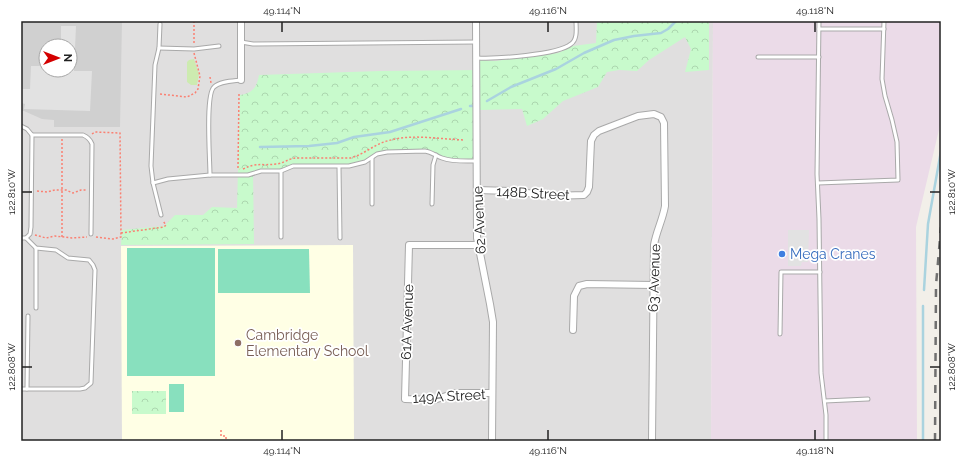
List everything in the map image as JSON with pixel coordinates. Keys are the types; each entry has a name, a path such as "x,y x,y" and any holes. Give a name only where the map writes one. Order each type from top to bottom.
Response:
{"street":[{"path":"241,21 241,80"},
{"name":"62 Avenue","path":"476,21 478,245 493,322 492,441"},
{"name":"63 Avenue","path":"588,192 592,141 594,135 605,128 638,116 654,114 661,117 664,123 665,206 655,237 654,245 652,441"},
{"name":"148B Street","path":"477,190 512,191 550,196 577,196 584,195 588,192"},
{"name":"61A Avenue","path":"405,399 409,245 478,245"},
{"path":"574,330 574,296 579,286 588,284 653,285"},
{"name":"149A Street","path":"405,399 434,400 455,393 492,393"}],"lane":[{"path":"477,58 496,59 558,51 572,44 576,37 576,21"},
{"path":"819,21 818,184 821,373 825,401 826,441"},
{"path":"818,184 898,180 897,142 882,79 884,21"},
{"path":"160,24 159,48 155,65 151,166 162,215"},
{"path":"819,29 884,29"},
{"path":"241,42 253,44 477,42"},
{"path":"159,48 194,49 219,46"},
{"path":"758,57 819,57"},
{"path":"210,175 209,132 211,91 214,86 220,83 241,80"},
{"path":"21,126 27,129 32,135 30,234 26,238 21,238"},
{"path":"32,135 88,137 92,144 92,234"},
{"path":"154,183 168,179 210,175 248,175 261,171 281,171 293,166 339,167 358,164 372,158 377,154 387,152 425,151 446,159 477,161"},
{"path":"432,204 433,165 436,156"},
{"path":"372,158 372,204"},
{"path":"339,167 340,238"},
{"path":"281,171 281,237"},
{"path":"21,389 80,389 88,386 91,383 92,378 94,264 86,259 68,258 56,250 36,248 26,238"},
{"path":"36,248 36,308"},
{"path":"780,334 780,272 820,272"},
{"path":"27,389 28,316"},
{"path":"825,401 868,399"}],"path":[{"path":"194,21 194,39"},
{"path":"154,94 187,97 195,93 198,89 200,76 194,49"},
{"path":"239,94 238,168 241,170 252,165 276,164 288,159 350,158 358,156 374,146 402,138 420,136 464,140"},
{"path":"30,234 46,238 55,236 62,238 121,237 120,133 95,132 88,137"},
{"path":"62,135 62,238"},
{"path":"32,191 47,192 62,190 74,192 81,190 92,190"},
{"path":"121,233 164,227 166,225 162,220 162,215"},
{"path":"221,430 221,436 226,436 226,441"}],"shaded area":[{"path":"21,21 713,21 711,441 21,441"},
{"path":"21,21 122,21 120,127 54,127 54,120 42,119 21,111"},
{"path":"713,21 941,21 941,121 916,227 917,441 711,441"},
{"path":"61,26 76,26 75,38 61,38"},
{"path":"31,66 38,66 38,78 78,78 78,71 92,71 90,111 24,109 25,104 21,103 21,89 30,89"},
{"path":"788,230 809,230 808,262 802,262 801,266 788,266"},
{"name":"Cambridge Elementary School","path":"353,245 354,441 122,441 121,246"}],"green space":[{"path":"597,21 709,21 709,70 685,72 691,49 685,37 649,60 637,71 619,70 607,72 598,87 563,101 543,119 527,126 522,109 479,110 475,159 446,158 430,150 424,149 387,150 375,153 364,161 348,164 302,164 292,165 280,169 253,171 254,244 121,245 122,230 164,226 175,215 203,215 212,207 237,208 240,95 248,93 254,89 259,75 380,71 480,70 480,60 495,61 558,53 573,46 596,43"},
{"path":"194,59 199,74 197,85 191,85 187,82 187,62"},
{"path":"127,248 215,248 215,376 127,376"},
{"path":"218,249 309,249 310,293 218,293"},
{"path":"169,384 184,384 184,412 169,412"},
{"path":"132,391 166,391 166,414 132,414"}],"waterway":[{"path":"487,101 511,87 556,69 584,53 614,40 661,33 668,29 676,21"},
{"path":"260,147 309,146 337,143 354,137 390,132 461,109"},
{"path":"924,290 928,224 941,151"},
{"path":"923,306 923,441"}],"railway":[{"path":"935,441 936,285 941,227"}],"place":[{"name":"Mega Cranes","path":"782,254"},
{"name":"Cambridge Elementary School","path":"238,343"}]}
